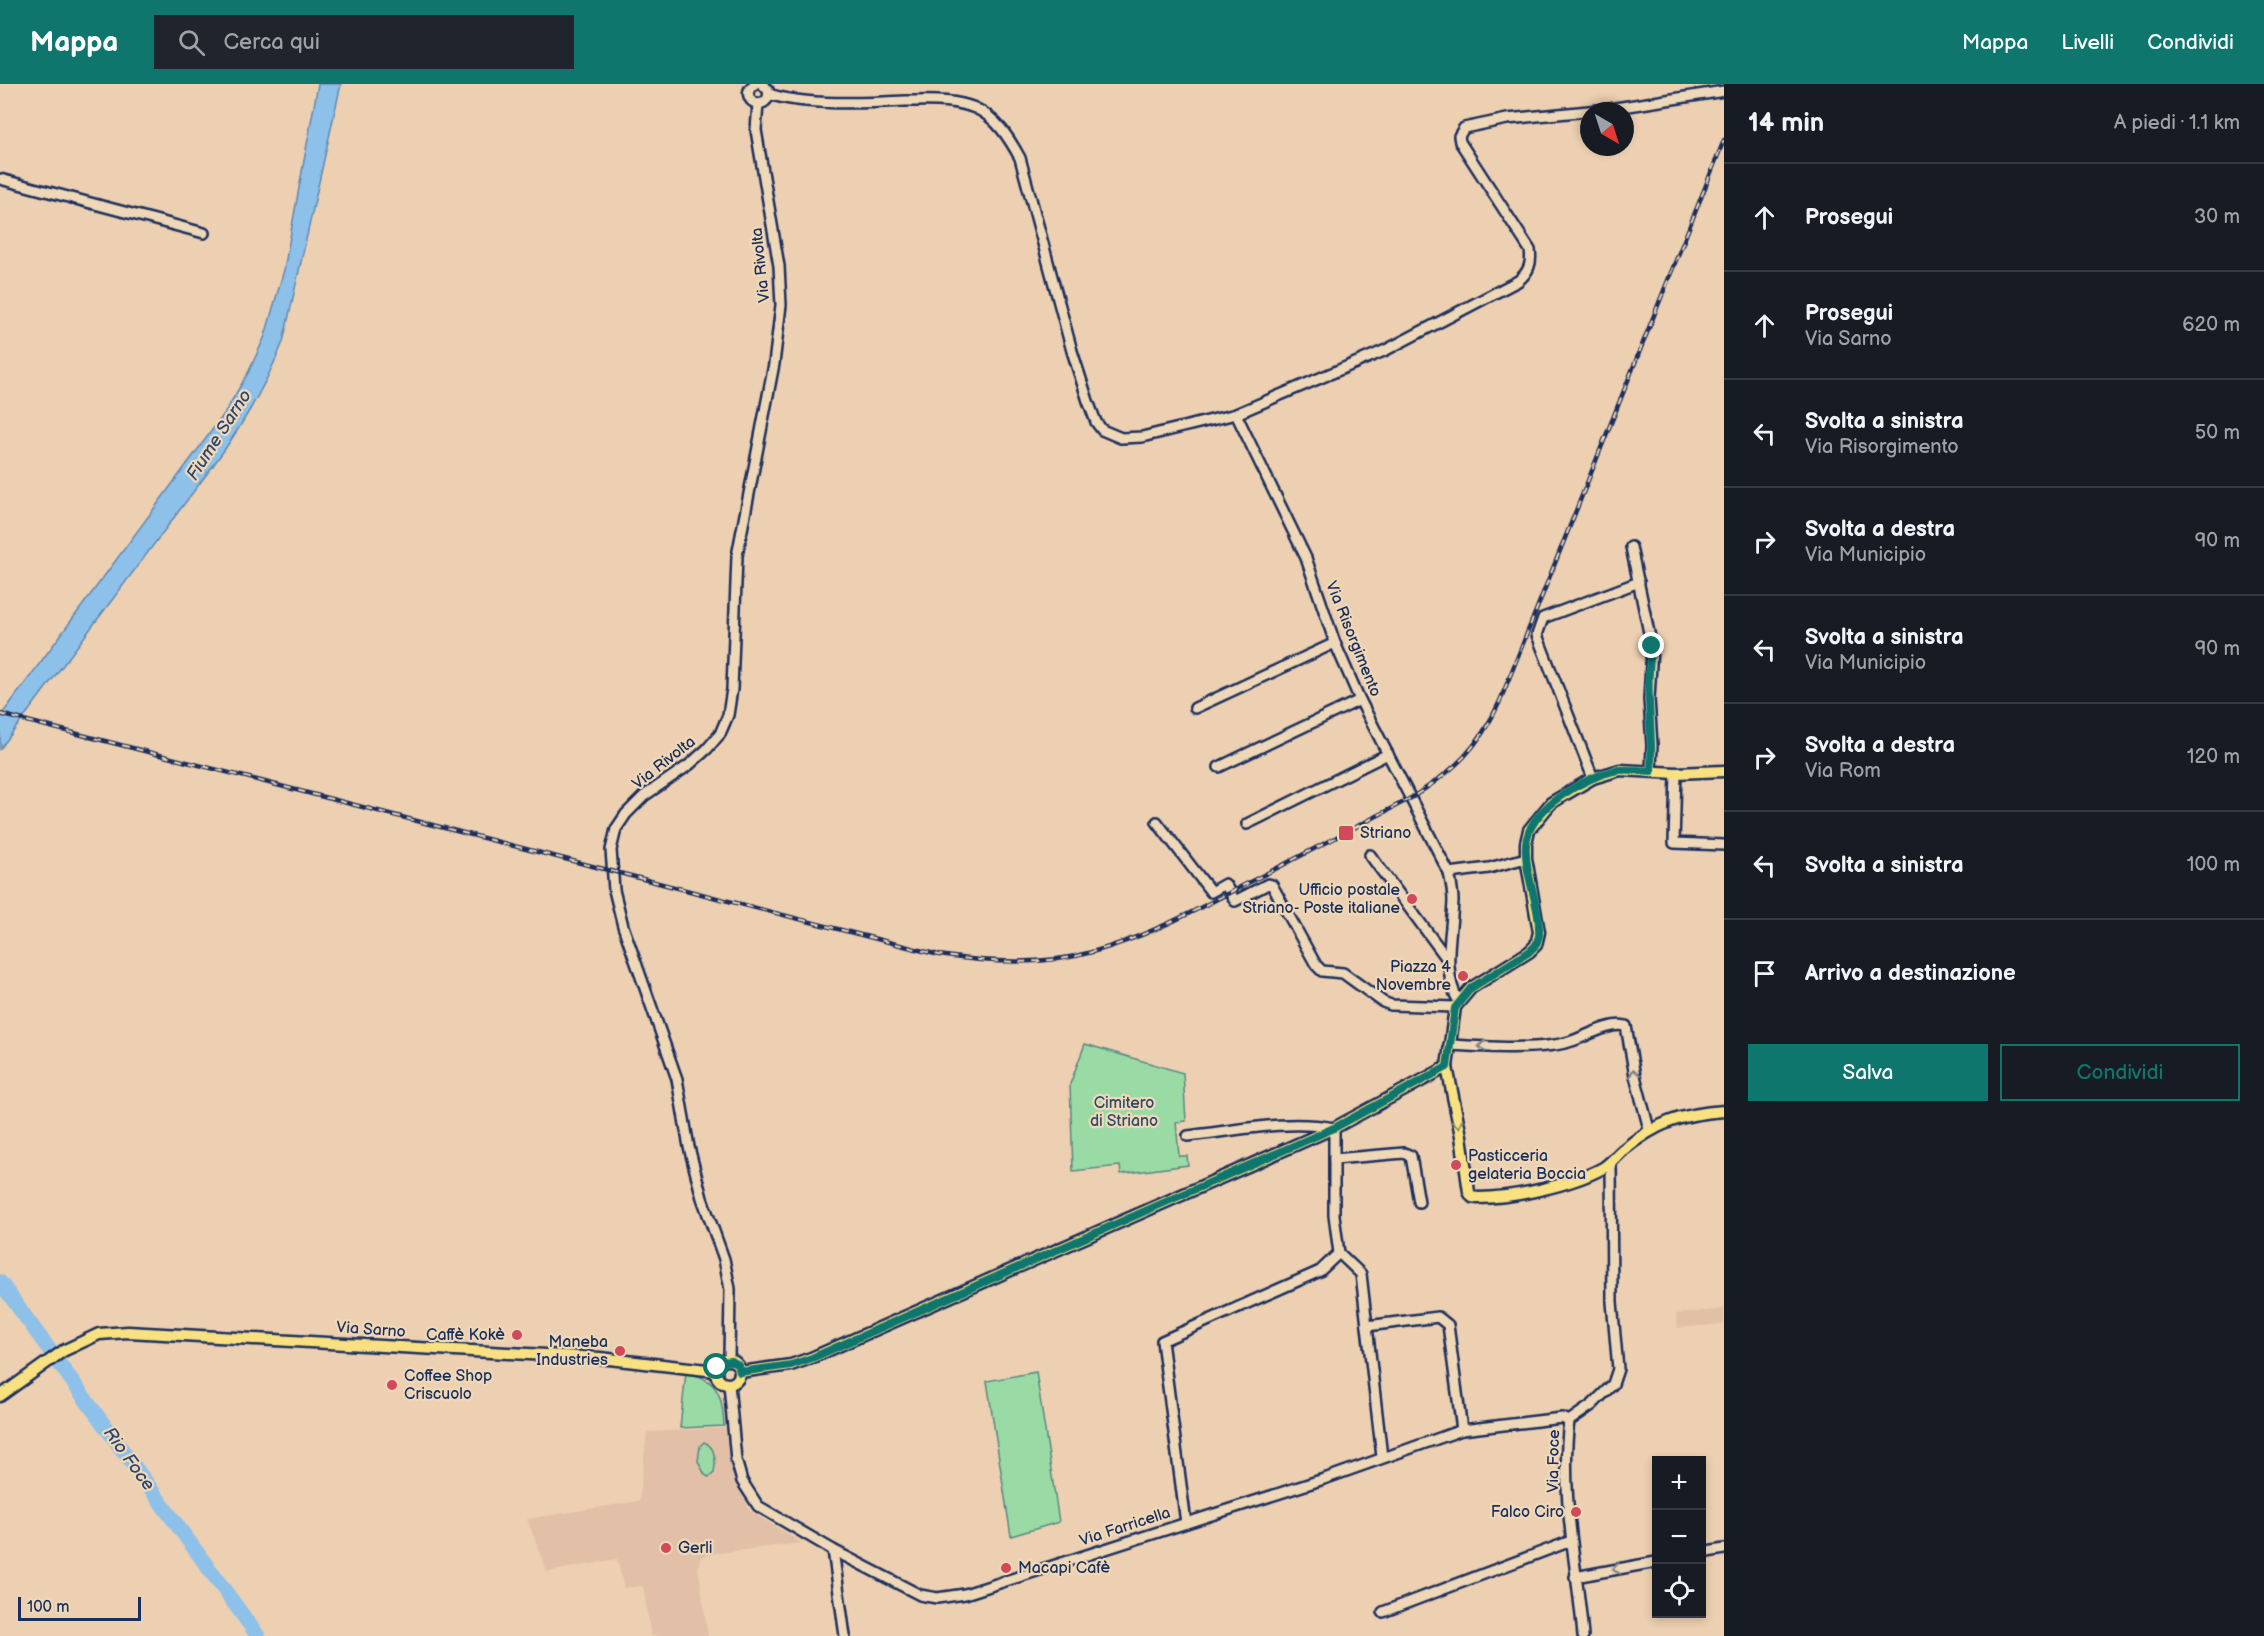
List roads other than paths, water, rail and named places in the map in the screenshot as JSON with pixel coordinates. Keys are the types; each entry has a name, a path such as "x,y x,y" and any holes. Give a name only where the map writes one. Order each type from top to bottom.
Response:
{"main road":[{"path":"1457,1005 1471,988 1529,952 1536,945 1539,932 1526,858 1526,843 1529,830 1558,797 1593,778 1620,770 1676,773 1724,771"},
{"name":"Via Risorgimento","path":"1457,1005 1447,1067 1461,1136 1469,1192 1472,1197 1485,1198 1564,1184 1611,1163"},
{"path":"740,1372 791,1365 812,1358 1334,1128 1447,1067"},
{"path":"1611,1163 1649,1129 1670,1120 1724,1111"},
{"name":"Via Sarno","path":"0,1396 63,1351 99,1334 128,1332 600,1358 716,1371"},
{"path":"729,1360 738,1365 740,1372 738,1379 729,1384 719,1380 716,1371 722,1362 729,1360"}],"street":[{"name":"Via Rivolta","path":"729,1360 730,1289 724,1259 702,1198 689,1147 677,1079 623,926 614,890 611,850 616,829 626,814 644,796 689,765 707,749 720,734 728,715 732,689 737,556 774,364 781,305 780,266 756,130 758,104 751,101 748,95 750,88 755,84"},
{"path":"758,104 764,102 768,94 766,87 762,84"},
{"path":"768,94 795,100 866,103 951,102 975,108 1007,134 1020,158 1072,351 1096,422 1102,430 1121,438 1131,438 1236,414 1386,350 1518,281 1525,275 1529,267 1530,250 1460,142 1459,136 1464,128 1507,119 1609,109 1724,91"},
{"path":"0,179 204,233"},
{"name":"Via Risorgimento","path":"1236,414 1306,558 1335,644 1360,700 1449,873 1453,898 1448,960 1457,1005"},
{"path":"1631,547 1652,646 1649,699 1651,771"},
{"path":"1593,778 1537,635 1543,618 1639,582"},
{"path":"1195,708 1335,644"},
{"path":"1219,767 1360,700"},
{"path":"1247,824 1388,754"},
{"path":"1676,773 1674,843 1724,845"},
{"path":"1157,822 1211,892 1225,884 1235,901 1268,884 1272,885 1316,965 1322,971 1343,974 1390,1005 1457,1005"},
{"path":"1370,855 1448,960"},
{"path":"1449,873 1489,868 1526,858"},
{"path":"1449,1046 1551,1046 1622,1024 1626,1026 1635,1076 1649,1129"},
{"path":"1188,1136 1294,1125 1316,1124 1334,1128 1334,1215 1339,1253 1361,1274 1382,1457"},
{"path":"1334,1159 1404,1153 1411,1156 1419,1202"},
{"name":"Via Foce","path":"1583,1636 1571,1541 1566,1449 1569,1421 1592,1405 1613,1384 1618,1369 1612,1302 1611,1163"},
{"path":"1186,1523 1162,1341 1320,1271 1339,1253"},
{"path":"1367,1326 1438,1317 1449,1325 1462,1431"},
{"name":"Via Farricella","path":"729,1384 736,1460 742,1481 758,1506 833,1550 920,1596 937,1598 965,1594 1327,1478 1462,1431 1562,1418 1569,1421"},
{"path":"1383,1612 1571,1541"},
{"path":"1706,1552 1724,1549"},
{"path":"833,1550 845,1636"},
{"path":"1575,1577 1652,1563"}],"water":[{"name":"Fiume Sarno","path":"318,84 341,84 283,342 268,375 252,407 223,452 0,749 0,717 224,414 248,373 265,336 284,270"}],"waterway":[{"name":"Rio Foce","path":"0,1282 258,1636"}],"railway":[{"path":"0,714 939,955 978,960 1036,961 1055,960 1112,946 1190,913 1411,798 1453,768 1474,745 1500,701 1724,140"}],"place":[{"name":"Striano","path":"1346,833"},
{"name":"Ufficio postale Striano- Poste italiane","path":"1412,899"},
{"name":"Piazza 4 Novembre","path":"1463,976"},
{"name":"Pasticceria gelateria Boccia","path":"1456,1165"},
{"name":"Caffè Kokè","path":"517,1335"},
{"name":"Maneba Industries","path":"620,1351"},
{"name":"Coffee Shop Criscuolo","path":"392,1385"},
{"name":"Falco Ciro","path":"1576,1512"},
{"name":"Gerli","path":"666,1548"},
{"name":"Macapi Cafè","path":"1006,1568"}],"park label":[{"name":"Cimitero di Striano","path":"1124,1112"}]}
